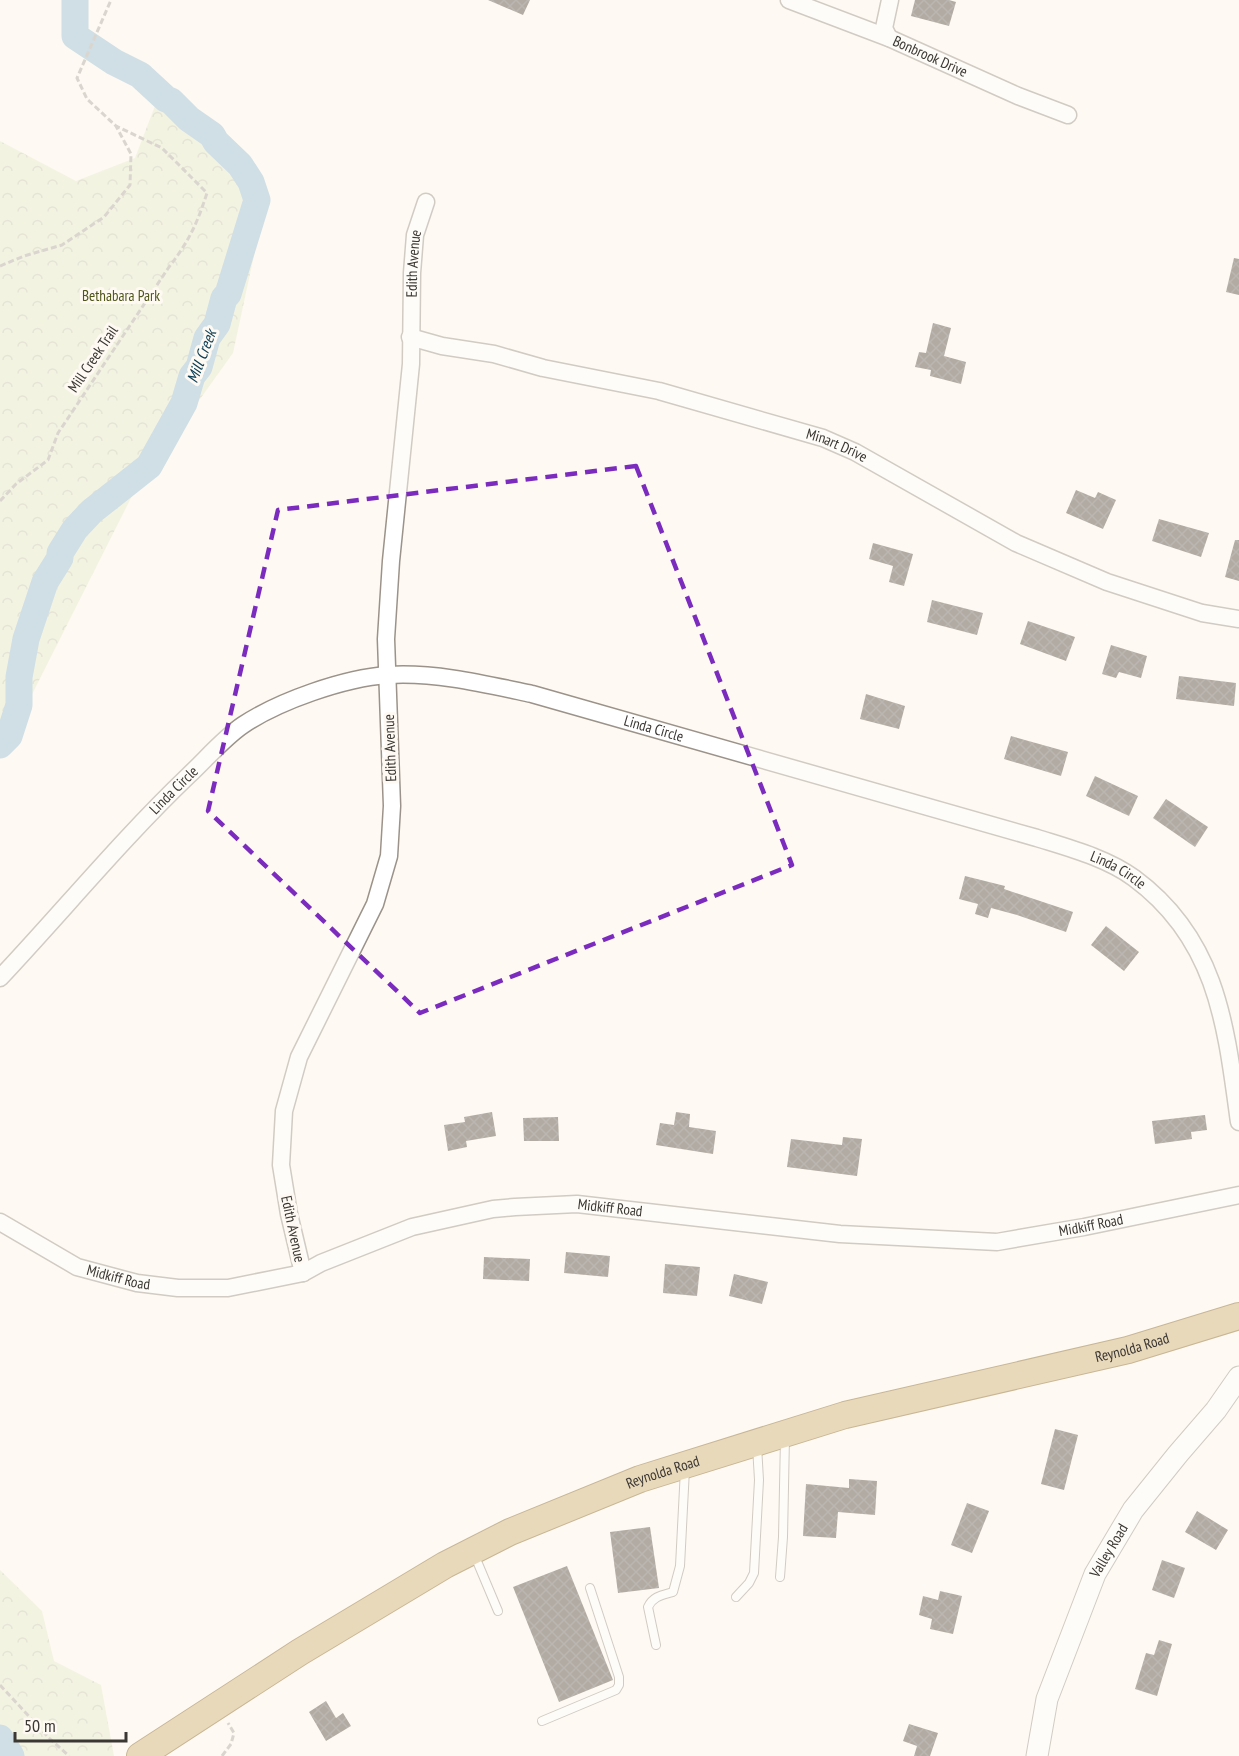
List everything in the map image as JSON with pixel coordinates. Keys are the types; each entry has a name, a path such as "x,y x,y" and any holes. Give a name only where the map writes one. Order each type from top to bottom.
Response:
{"main road":[{"name":"Reynolda Road","path":"140,1756 386,1599 472,1551 510,1532 630,1483 845,1415 1128,1350 1239,1316"}],"street":[{"name":"Bonbrook Drive","path":"789,0 889,38 1018,96 1068,115"},
{"path":"889,38 884,28 890,0"},
{"name":"Edith Avenue","path":"303,1273 289,1214 281,1165 284,1112 299,1057 375,904 389,856 392,806 386,639 391,561 411,364 410,337 416,235 426,202"},
{"name":"Minart Drive","path":"410,337 442,346 494,354 543,368 659,391 823,438 855,452 1016,543 1117,585 1202,614 1239,619"},
{"name":"Linda Circle","path":"0,978 128,835 242,726 298,697 357,680 387,675 467,680 532,694 667,734 734,750 1089,854 1133,877 1171,911 1200,952 1233,1045 1239,1122"},
{"name":"Midkiff Road","path":"0,1222 76,1267 137,1283 178,1288 228,1288 303,1273 321,1263 412,1227 493,1209 577,1204 840,1234 997,1242 1084,1227 1239,1195"},
{"name":"Valley Road","path":"1037,1756 1047,1699 1095,1574 1133,1510 1216,1410 1239,1377"}],"lane":[{"path":"780,1577 785,1435"},
{"path":"736,1597 754,1573 759,1490 756,1443"},
{"path":"656,1645 648,1607 650,1602 657,1597 673,1592 678,1582 685,1465"},
{"path":"472,1551 498,1611"},
{"path":"542,1722 616,1690 619,1685 619,1677 590,1588"}],"path":[{"path":"0,267 24,256 62,245 104,217 130,185 131,154 116,126 87,99 77,78 111,0"},
{"name":"Mill Creek Trail","path":"0,501 16,484 48,460 58,433 186,244 198,222 207,193 162,148 116,126"},
{"path":"0,1685 69,1756"},
{"path":"217,1706 234,1733 231,1744 222,1756"}],"highlighted area":[{"path":"636,466 792,865 420,1013 208,811 278,510"}],"green space":[{"name":"Bethabara Park","path":"163,85 229,146 264,209 233,353 135,490 13,732 0,744 0,141 76,181 135,158"},
{"path":"0,1570 42,1611 54,1661 101,1685 114,1756 0,1756"}],"building":[{"path":"488,0 530,0 523,15"},
{"path":"915,0 956,2 949,26 911,16"},
{"path":"1234,258 1239,259 1239,295 1226,292"},
{"path":"933,323 951,328 944,356 966,362 961,384 930,376 931,370 915,367 919,352 926,353"},
{"path":"1076,490 1095,498 1098,492 1116,500 1103,529 1066,513"},
{"path":"1159,519 1209,533 1201,557 1152,541"},
{"path":"1235,540 1239,540 1239,581 1225,577"},
{"path":"873,543 913,554 904,586 889,582 893,566 869,559"},
{"path":"932,600 983,613 977,635 927,622"},
{"path":"1028,621 1075,637 1066,661 1020,644"},
{"path":"1111,645 1147,656 1141,678 1119,672 1116,678 1102,674"},
{"path":"1179,676 1236,683 1234,706 1176,699"},
{"path":"866,694 905,706 899,729 860,719"},
{"path":"1011,736 1068,752 1061,776 1004,759"},
{"path":"1095,776 1138,796 1129,816 1086,796"},
{"path":"1166,799 1208,827 1195,847 1153,818"},
{"path":"965,876 1005,886 1004,889 1073,912 1066,932 991,908 988,918 975,914 978,904 959,899"},
{"path":"1106,926 1139,952 1124,971 1091,945"},
{"path":"492,1112 496,1136 466,1141 467,1147 448,1151 444,1125 465,1122 464,1117"},
{"path":"676,1112 690,1114 689,1127 716,1131 713,1154 656,1145 660,1123 674,1125"},
{"path":"1205,1115 1207,1130 1191,1132 1192,1139 1155,1144 1152,1121"},
{"path":"558,1117 559,1141 524,1141 523,1118"},
{"path":"843,1137 862,1139 857,1176 787,1167 791,1139 842,1145"},
{"path":"566,1252 610,1256 608,1277 564,1273"},
{"path":"484,1257 530,1259 529,1281 483,1279"},
{"path":"665,1264 700,1267 697,1296 663,1293"},
{"path":"734,1274 768,1282 762,1304 729,1296"},
{"path":"1055,1429 1078,1435 1064,1490 1041,1484"},
{"path":"849,1479 877,1481 875,1515 838,1512 836,1538 803,1536 806,1484 849,1488"},
{"path":"967,1503 989,1511 972,1553 951,1545"},
{"path":"1197,1511 1228,1530 1216,1550 1185,1532"},
{"path":"650,1527 659,1588 618,1593 610,1532"},
{"path":"1162,1560 1185,1568 1174,1598 1152,1590"},
{"path":"567,1566 613,1680 559,1702 513,1587"},
{"path":"940,1591 962,1596 953,1634 930,1629 932,1619 919,1615 923,1596 938,1600"},
{"path":"1159,1640 1172,1644 1157,1696 1135,1689 1146,1653 1154,1655"},
{"path":"326,1701 336,1718 343,1713 351,1726 326,1741 309,1712"},
{"path":"909,1724 938,1733 930,1756 914,1756 917,1746 903,1741"}],"waterway":[{"name":"Mill Creek","path":"0,745 9,736 19,705 19,677 26,639 45,582 75,529 92,511 149,466 184,403 192,376 199,367 207,338 217,324 224,298 228,294 257,200 251,182 240,165 216,142 212,135 189,119 140,75 114,62 75,36 75,0"},
{"name":"Mill Creek","path":"0,1738 11,1756"}]}
